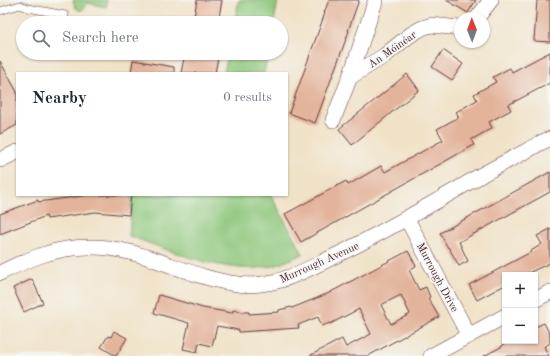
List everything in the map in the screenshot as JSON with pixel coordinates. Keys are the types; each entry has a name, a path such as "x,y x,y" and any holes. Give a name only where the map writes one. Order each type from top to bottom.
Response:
{"street":[{"path":"482,12 491,0"},
{"name":"An Móinéar","path":"333,120 350,78 375,2"},
{"name":"An Móinéar","path":"350,78 384,56 410,35 422,28 431,25 454,27"},
{"name":"Murrough Avenue","path":"0,274 36,256 71,248 90,247 122,251 147,257 197,275 238,284 279,281 320,263 407,219 496,166 550,140"},
{"path":"0,160 16,152"},
{"name":"Murrough Drive","path":"407,219 469,336"},
{"path":"538,298 550,292"},
{"path":"431,356 502,318"}],"lane":[{"path":"0,11 21,2 28,8 65,15"}],"green space":[{"path":"73,0 107,0 106,7 87,3 86,7 80,11 75,7"},
{"path":"239,0 278,0 275,16 236,16"},
{"path":"227,60 267,60 264,72 224,72"},
{"path":"132,196 272,196 303,254 272,266 236,268 218,265 181,255 129,236"}],"building":[{"path":"197,0 222,0 219,16 194,16"},
{"path":"329,0 359,0 315,123 289,113"},
{"path":"446,0 476,0 469,12"},
{"path":"537,0 550,0 550,42 534,41"},
{"path":"443,50 463,64 452,80 432,67"},
{"path":"550,52 550,83 508,105 511,110 489,122 492,128 471,140 474,145 301,242 285,214 346,181 348,185 381,166 385,172 443,140 437,129 459,117 456,112 477,100 474,94 496,82 493,77 510,68 512,72"},
{"path":"133,60 174,67 174,72 131,72"},
{"path":"184,60 218,60 215,72 181,72"},
{"path":"0,61 16,90 16,126 0,134"},
{"path":"407,74 419,90 352,145 339,129"},
{"path":"550,172 550,192 459,242 468,261 459,266 440,233"},
{"path":"82,196 131,196 129,215 95,212 47,219 46,216 0,234 0,214 38,200 38,202"},
{"path":"550,229 550,263 530,272 502,272 502,287 477,300 469,285 531,252 542,244 537,236"},
{"path":"408,251 416,266 409,270 419,290 426,287 430,297 428,298 439,317 368,356 309,356 342,339 346,347 371,334 359,309 330,324 322,326 318,317 298,325 299,328 239,332 239,330 217,326 212,346 199,343 197,352 183,349 189,323 154,313 159,295 203,308 232,313 233,310 249,312 249,314 279,312 279,310 292,308 327,294","holes":["401,295 410,314 391,324 381,305"]},
{"path":"32,279 43,303 24,312 13,288"},
{"path":"544,323 550,335 550,343 544,347 549,356 484,356 503,346 502,345 504,344 538,344 538,326"},
{"path":"114,331 127,338 116,356 101,347 108,336 111,337"}]}
